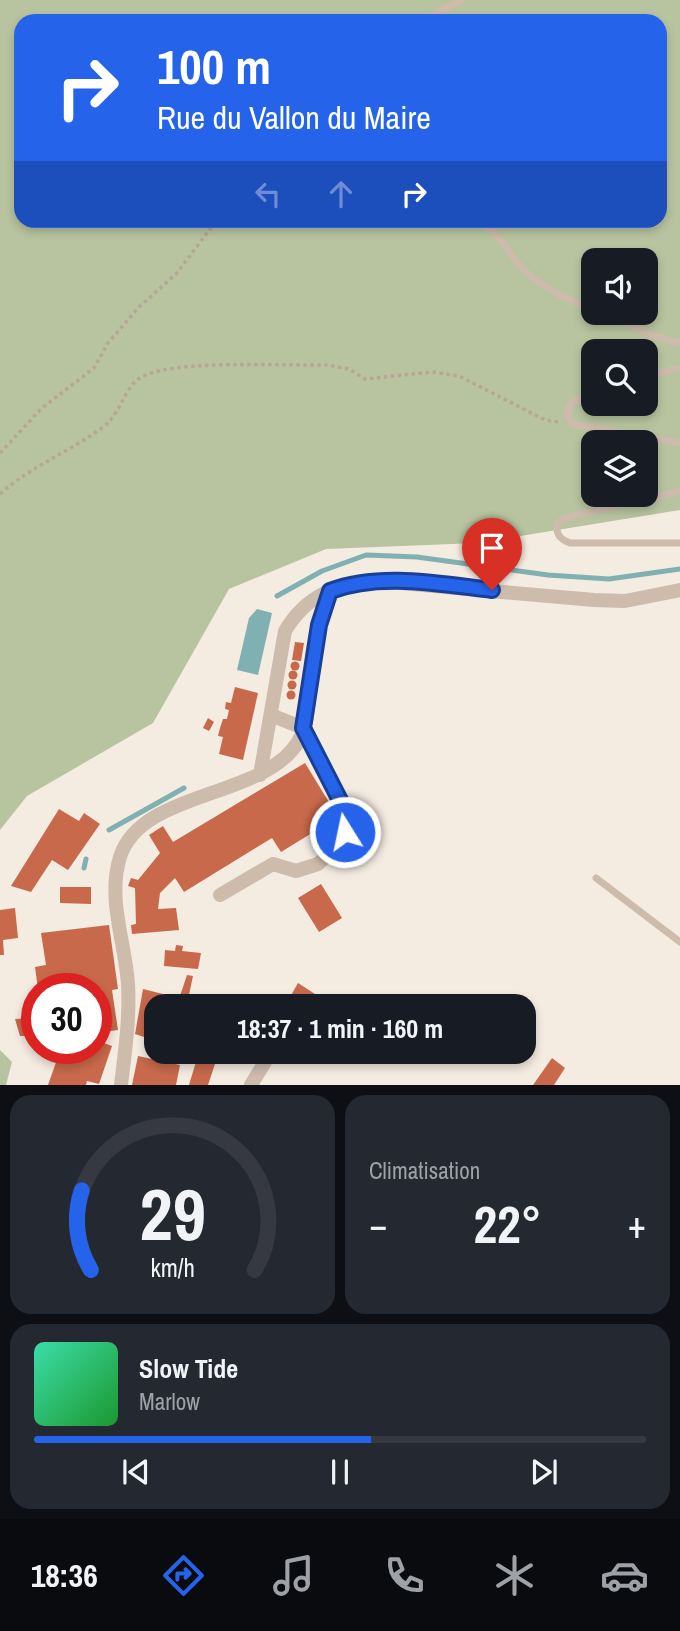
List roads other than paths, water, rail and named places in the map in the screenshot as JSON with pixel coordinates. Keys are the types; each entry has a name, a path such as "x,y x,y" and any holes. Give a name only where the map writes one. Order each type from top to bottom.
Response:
{"street":[{"path":"260,775 285,631 296,612 309,600 354,582 378,581 625,601 680,590"},
{"path":"121,1085 128,984 114,893 120,855 129,837 141,827 198,796 260,775 281,762 298,741 303,728 319,625 330,591"},
{"path":"220,895 273,864 296,871 318,864 337,846 345,832 346,812 303,728 271,715"},
{"path":"251,1085 264,1064"}],"lane":[{"path":"435,14 462,0"},
{"path":"485,228 502,238 524,271 542,284 581,304"},
{"path":"628,325 680,343"},
{"path":"658,373 680,368"},
{"path":"581,397 573,401 567,409 567,417 572,424 680,443"},
{"path":"680,491 564,518 557,524 556,531 561,539 570,543 680,543"},
{"path":"597,878 680,942"}],"water":[{"path":"257,609 272,613 258,675 237,670 249,618"}],"waterway":[{"path":"277,596 322,571 366,555 417,557 548,575 609,579 680,569"},
{"path":"109,830 184,788"},
{"path":"84,868 86,859"}]}
